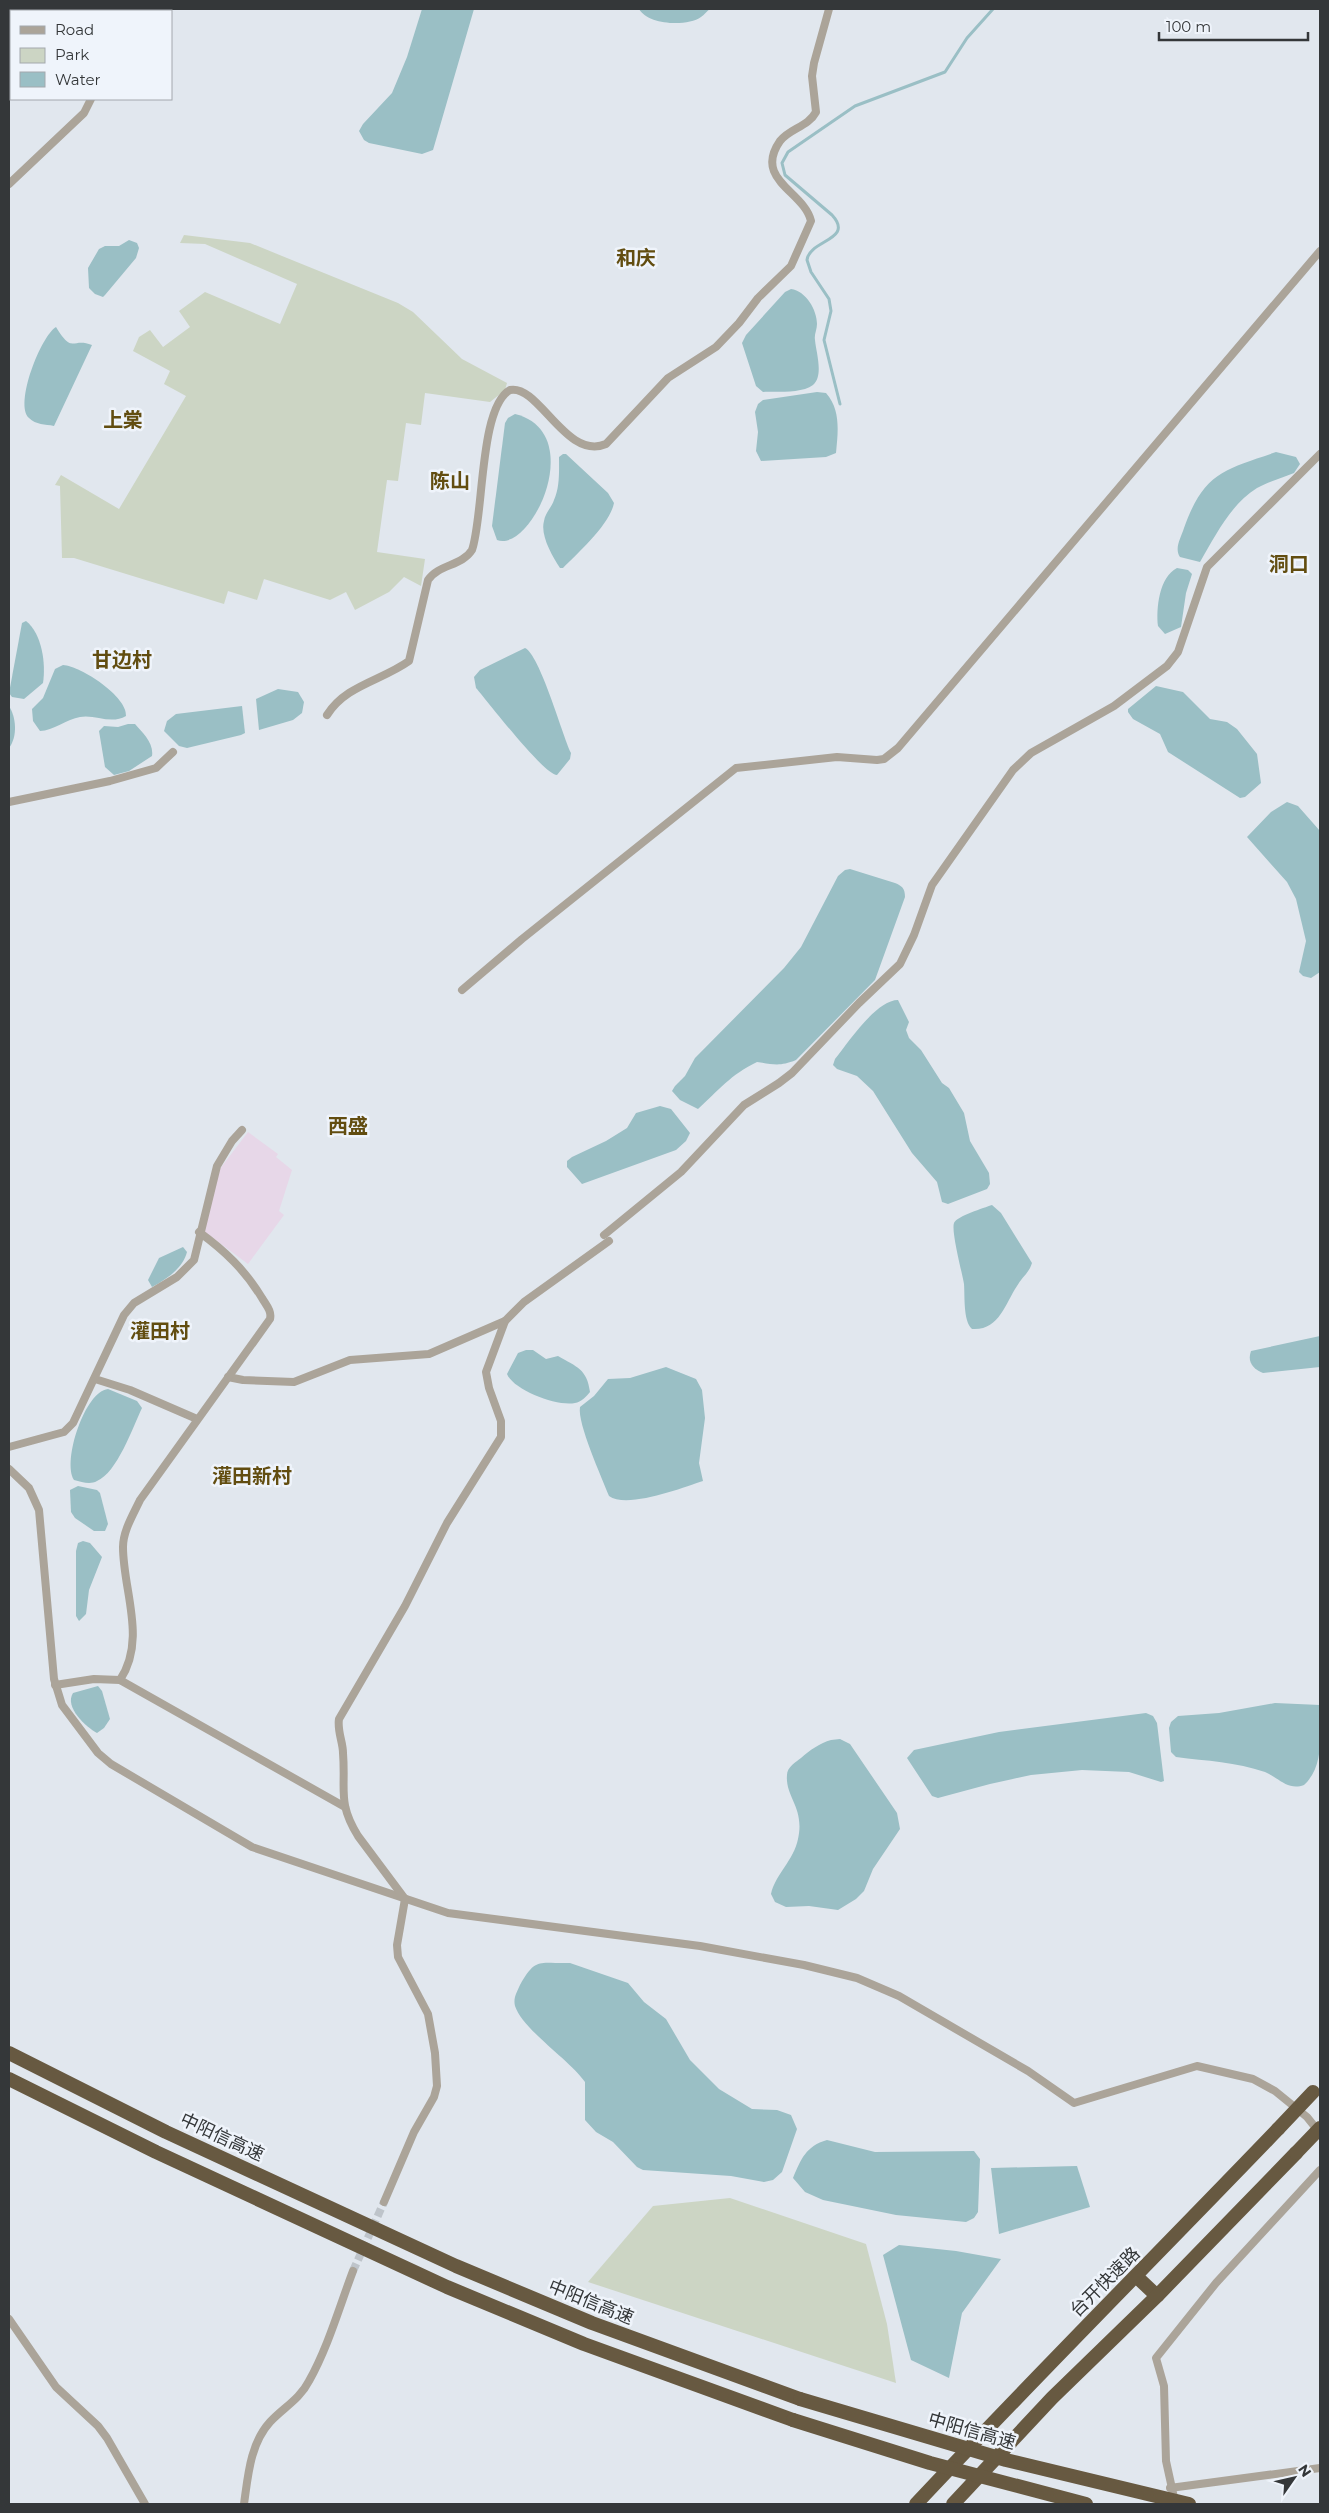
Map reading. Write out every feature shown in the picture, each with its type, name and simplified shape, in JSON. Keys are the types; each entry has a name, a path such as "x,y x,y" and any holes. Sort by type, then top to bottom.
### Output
{"highway":[{"name":"中阳信高速","path":"9,2053 174,2136 456,2266 609,2330 800,2398 1006,2460 1189,2504"},
{"path":"9,2079 156,2152 455,2290 601,2351 793,2420 930,2463 1086,2504"},
{"name":"台开快速路","path":"916,2504 993,2422 1136,2278 1317,2088"},
{"path":"953,2504 1052,2398 1156,2296 1320,2128"},
{"path":"1136,2278 1156,2296"},
{"path":"965,2504 973,2482"}],"street":[{"path":"326,715 334,703 344,695 399,668 409,661 414,647 428,580 436,570 463,559 472,550 491,418 500,398 510,390 522,391 565,432 582,444 598,447 606,444 647,398 668,378 722,341 758,298 791,266 811,221 804,206 780,183 774,173 773,160 780,141 809,122 816,112 812,76 829,9"},
{"path":"9,184 84,113 90,100"},
{"path":"462,990 522,939 736,768 837,757 877,760 884,759 900,746 1320,250"},
{"path":"228,1377 243,1380 294,1382 350,1360 429,1354 505,1321 524,1302 606,1238 681,1172 744,1105 779,1083 792,1072 900,964 914,935 932,885 1008,777 1031,753 1114,706 1168,666 1178,652 1208,567 1320,454"},
{"path":"9,802 110,781 156,768 173,752"},
{"path":"9,1447 64,1432 73,1423 124,1315 134,1303 177,1277 194,1260 199,1232 220,1158 242,1130"},
{"path":"120,1680 125,1672 133,1638 123,1547 126,1530 140,1500 271,1315 249,1277 225,1252 199,1232"},
{"path":"384,2202 414,2132 434,2097 436,2086 435,2053 428,2014 398,1958 397,1945 405,1899 358,1836 342,1798 344,1755 339,1731 339,1719 405,1606 447,1523 500,1437 501,1421 489,1388 486,1372 505,1321"},
{"path":"95,1379 130,1390 197,1419"},
{"path":"9,1469 28,1488 39,1510 55,1685 68,1715 90,1745 111,1764 252,1847 448,1913 700,1946 804,1965 857,1978 899,1996 1028,2071 1074,2103 1197,2066 1253,2079 1275,2091 1307,2117 1320,2133"},
{"path":"55,1685 94,1679 120,1680 345,1807"},
{"path":"1176,2504 1170,2488 1166,2461 1164,2386 1156,2358 1216,2282 1320,2170"},
{"path":"244,2504 249,2468 258,2440 269,2423 297,2399 309,2381 353,2271"},
{"path":"9,2319 56,2387 98,2426 107,2438 145,2504"},
{"path":"1170,2488 1320,2468"}],"shaded area":[{"path":"248,1132 278,1154 276,1157 292,1170 279,1211 284,1215 248,1264 202,1230 216,1174"}],"green space":[{"path":"184,235 250,243 398,303 413,312 462,359 507,383 505,390 490,402 425,393 421,425 406,423 398,481 387,480 377,552 425,559 421,586 404,577 389,592 355,610 346,592 330,600 264,579 257,600 228,591 224,604 74,558 62,558 60,486 55,485 61,475 119,509 186,396 164,384 170,371 133,351 139,337 150,330 163,347 190,327 179,311 205,292 280,324 297,284 205,244 180,243"},
{"path":"730,2198 866,2244 887,2324 896,2383 588,2282 653,2206"}],"water":[{"path":"422,9 474,9 433,150 422,154 369,143 364,140 359,131 363,124 392,93 407,57"},
{"path":"639,9 710,9 695,20 668,23 651,18"},
{"path":"129,240 137,243 139,248 136,258 103,297 95,294 89,288 88,268 99,249 105,246 119,246"},
{"path":"791,289 806,297 815,313 818,376 813,385 802,390 763,392 756,386 742,343 746,335 785,292"},
{"path":"56,327 66,341 70,343 92,345 54,426 38,423 29,418 25,410 25,399 27,385 37,356 43,343"},
{"path":"817,392 826,393 834,407 837,422 836,453 826,457 761,461 756,451 758,432 755,412 758,404 763,400"},
{"path":"515,414 537,425 548,443 551,465 546,489 537,511 525,528 511,539 497,540 492,526 505,423 508,418"},
{"path":"1276,452 1296,457 1300,464 1294,473 1257,488 1247,495 1224,521 1200,562 1180,557 1178,547 1184,528 1192,509 1208,484 1229,469"},
{"path":"566,454 608,493 614,503 607,520 600,529 563,568 560,568 548,545 543,527 546,515 556,495 559,479 559,457"},
{"path":"1177,568 1188,570 1192,574 1186,593 1181,627 1165,634 1158,626 1158,603 1166,578"},
{"path":"26,621 36,633 42,649 44,675 43,683 24,699 12,697 9,693 22,623"},
{"path":"525,648 531,654 544,679 571,753 570,759 557,775 550,772 540,763 476,688 474,677 480,670"},
{"path":"63,665 81,671 112,692 125,708 126,716 115,720 86,716 80,717 40,731 33,721 32,709 43,698 55,669"},
{"path":"1156,686 1183,692 1210,719 1227,722 1237,729 1257,754 1261,783 1245,797 1240,798 1168,752 1160,734 1133,719 1128,712 1128,709"},
{"path":"278,689 298,692 304,702 302,713 293,720 259,730 256,699"},
{"path":"9,706 13,716 15,732 9,748"},
{"path":"242,706 245,733 241,735 187,748 179,746 164,731 167,721 176,714"},
{"path":"135,724 150,743 152,756 129,771 114,775 105,767 99,731 104,726 118,727"},
{"path":"1287,802 1298,806 1320,831 1320,972 1311,978 1303,976 1299,972 1306,941 1296,899 1287,882 1247,837 1271,812"},
{"path":"850,869 895,883 904,889 905,897 875,980 796,1060 780,1064 757,1062 732,1078 698,1109 680,1100 672,1091 685,1076 695,1058 784,968 801,947 838,876 845,870"},
{"path":"898,1000 909,1022 906,1030 909,1038 921,1050 942,1083 949,1088 964,1113 970,1141 989,1173 990,1184 987,1189 948,1204 942,1202 937,1182 912,1153 873,1091 857,1076 837,1069 833,1065 835,1059 847,1043 872,1014 890,1002"},
{"path":"660,1106 671,1109 690,1133 686,1141 676,1150 582,1184 567,1167 567,1161 572,1157 606,1141 627,1128 636,1113"},
{"path":"992,1205 1001,1213 1032,1263 995,1321 989,1326 972,1329 967,1320 964,1284 953,1227 956,1220"},
{"path":"183,1247 187,1252 182,1263 169,1277 152,1287 148,1280 159,1258"},
{"path":"1320,1336 1320,1367 1263,1373 1250,1362 1251,1351"},
{"path":"533,1350 546,1359 558,1356 576,1366 584,1373 590,1392 579,1401 567,1404 537,1396 518,1386 507,1374 518,1353"},
{"path":"666,1367 696,1379 702,1390 705,1418 699,1463 703,1481 641,1499 617,1499 609,1496 582,1425 580,1407 594,1396 608,1379 630,1378"},
{"path":"108,1389 137,1401 142,1408 124,1449 111,1469 92,1483 74,1480 71,1471 71,1458 78,1428 91,1401 99,1393"},
{"path":"78,1486 97,1490 100,1493 108,1524 105,1531 94,1531 75,1518 71,1512 70,1490"},
{"path":"83,1541 90,1543 102,1557 89,1590 86,1614 79,1621 76,1616 76,1551 78,1543"},
{"path":"98,1686 102,1691 110,1719 104,1728 97,1733 78,1716 71,1704 71,1698 73,1693"},
{"path":"1275,1703 1320,1705 1320,1748 1318,1758 1311,1777 1304,1785 1288,1785 1265,1772 1221,1762 1176,1757 1171,1752 1169,1728 1171,1722 1178,1716 1219,1713"},
{"path":"1146,1713 1153,1716 1157,1723 1164,1781 1161,1782 1129,1772 1082,1770 1031,1775 938,1798 932,1796 907,1758 914,1750 999,1732"},
{"path":"840,1739 850,1744 897,1813 900,1829 873,1869 864,1891 856,1899 838,1910 809,1906 786,1907 775,1902 771,1894 776,1880 793,1854 798,1839 799,1819 787,1783 787,1772 792,1765 808,1752 831,1740"},
{"path":"545,1963 570,1963 628,1983 644,2002 666,2019 690,2060 719,2089 752,2109 777,2110 791,2115 797,2129 782,2172 773,2180 764,2182 731,2176 643,2170 637,2167 613,2142 596,2132 585,2120 585,2082 569,2064 527,2025 515,2006 516,1995 520,1985 530,1969"},
{"path":"827,2140 875,2152 974,2151 980,2159 978,2212 974,2218 966,2222 896,2215 823,2200 805,2192 793,2178 805,2154 814,2146"},
{"path":"1077,2166 1090,2207 999,2234 991,2168"},
{"path":"899,2245 956,2251 1001,2259 962,2313 949,2378 911,2360 883,2255"}],"waterway":[{"path":"840,404 824,340 831,311 829,299 811,272 807,260 815,248 835,235 838,230 838,223 832,215 785,175 782,163 788,152 855,106 945,72 967,38 993,9"}],"tunnel":[{"path":"353,2271 384,2202"}],"district":[{"name":"和庆","path":"636,258"},
{"name":"上棠","path":"123,420"},
{"name":"陈山","path":"450,481"},
{"name":"洞口","path":"1289,564"},
{"name":"甘边村","path":"122,660"},
{"name":"西盛","path":"348,1126"},
{"name":"灌田村","path":"160,1331"},
{"name":"灌田新村","path":"252,1476"}]}
